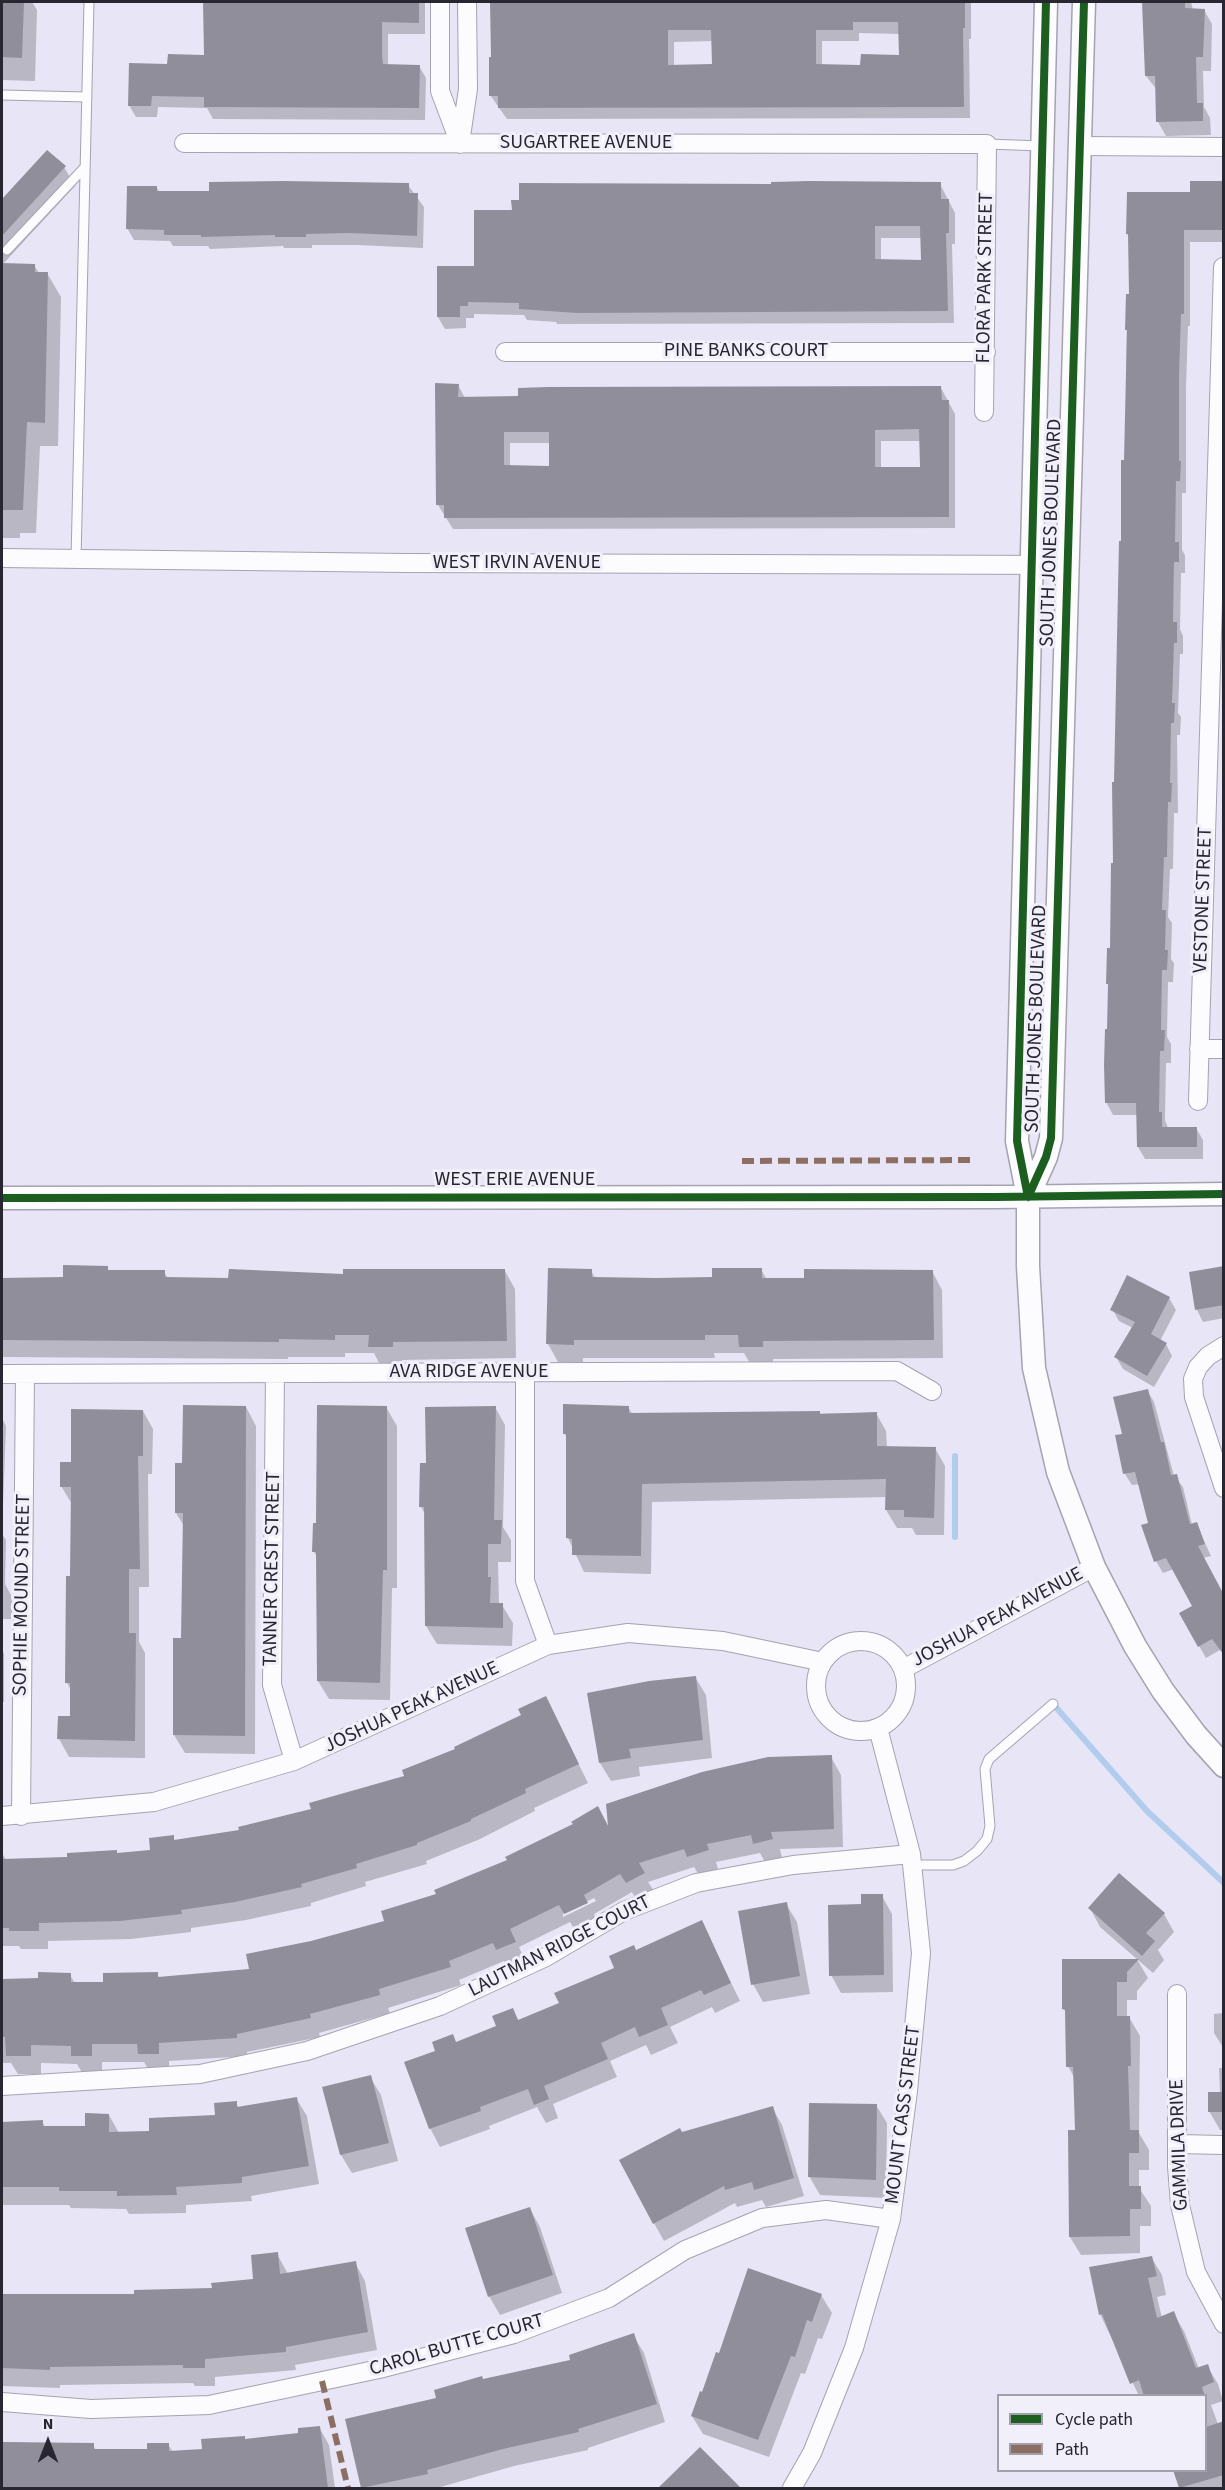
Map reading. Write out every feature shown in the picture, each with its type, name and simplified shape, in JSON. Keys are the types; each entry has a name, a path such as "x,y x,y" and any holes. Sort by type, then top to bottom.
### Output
{"street":[{"path":"440,2 440,91 460,144"},
{"path":"460,144 468,89 467,2"},
{"name":"SOUTH JONES BOULEVARD","path":"1028,1197 1017,1141 1046,2"},
{"name":"SOUTH JONES BOULEVARD","path":"1028,1197 1046,1157 1051,1138 1084,2"},
{"name":"SUGARTREE AVENUE","path":"184,143 987,144"},
{"name":"FLORA PARK STREET","path":"984,412 987,144"},
{"path":"1080,146 1224,147"},
{"name":"VESTONE STREET","path":"1198,1101 1199,1049 1215,829 1223,267"},
{"name":"PINE BANKS COURT","path":"506,352 986,352"},
{"name":"WEST IRVIN AVENUE","path":"2,558 417,563 1068,565"},
{"path":"1199,1049 1224,1049"},
{"name":"WEST ERIE AVENUE","path":"2,1198 1028,1197 1224,1194"},
{"path":"1028,1197 1028,1266 1034,1368 1058,1472 1094,1567 1135,1646 1163,1692 1196,1735 1224,1766"},
{"path":"1224,1346 1208,1356 1198,1367 1193,1379 1194,1397 1224,1488"},
{"name":"AVA RIDGE AVENUE","path":"2,1374 897,1371 932,1391"},
{"path":"525,1372 525,1581 548,1645"},
{"name":"TANNER CREST STREET","path":"275,1373 272,1685 294,1761"},
{"name":"SOPHIE MOUND STREET","path":"21,1816 25,1374"},
{"name":"JOSHUA PEAK AVENUE","path":"903,1669 1094,1567"},
{"name":"JOSHUA PEAK AVENUE","path":"2,1816 154,1802 294,1761 548,1645 628,1633 723,1641 823,1662"},
{"path":"865,1641 888,1650 903,1669 906,1693 903,1704 897,1715 878,1728 857,1731 837,1725 829,1718 818,1698 816,1686 823,1662 841,1646 865,1641"},
{"name":"MOUNT CASS STREET","path":"792,2488 812,2453 854,2348 891,2219 908,2091 921,1953 911,1860 878,1728"},
{"name":"LAUTMAN RIDGE COURT","path":"2,2086 200,2074 307,2051 440,2006 546,1957 624,1911 696,1883 793,1865 911,1860"},
{"name":"GAMMILA DRIVE","path":"1177,1994 1177,2144 1180,2205 1186,2238 1196,2272 1224,2324"},
{"path":"1177,2144 1224,2145"},
{"name":"CAROL BUTTE COURT","path":"2,2402 91,2409 209,2405 379,2369 514,2334 609,2298 685,2250 762,2218 826,2210 891,2219"}],"lane":[{"path":"76,559 89,2"},
{"path":"2,95 87,97"},
{"path":"987,144 1042,146"},
{"path":"7,250 85,167"},
{"path":"911,1860 953,1865 964,1861 977,1851 987,1839 990,1826 985,1769 989,1759 1053,1704"}],"building":[{"path":"2,2 24,2 22,58 2,57"},
{"path":"203,2 419,2 419,23 382,22 382,56 383,64 420,65 419,108 204,107 204,97 152,96 151,106 128,106 129,63 167,64 168,54 204,55"},
{"path":"490,2 965,2 964,107 498,108 498,96 489,96 489,57 491,57","holes":["853,22 898,22 899,55 861,54 860,65 816,64 816,30 853,30","668,30 711,30 712,64 668,65"]},
{"path":"1142,2 1185,2 1185,8 1205,9 1203,57 1196,57 1197,103 1203,103 1203,121 1156,122 1155,76 1145,76"},
{"path":"47,150 66,166 2,236 2,199"},
{"path":"1190,181 1224,181 1224,230 1184,230 1184,314 1181,314 1179,376 1179,461 1181,461 1180,481 1176,481 1175,542 1179,542 1179,562 1174,562 1173,622 1177,622 1177,643 1174,643 1172,703 1175,703 1174,723 1171,723 1171,802 1168,802 1167,857 1164,857 1162,910 1166,910 1165,950 1168,950 1167,970 1162,970 1161,1030 1165,1030 1164,1051 1160,1051 1159,1112 1162,1112 1162,1127 1197,1127 1197,1147 1137,1147 1136,1103 1105,1103 1104,1065 1105,1029 1107,1029 1107,948 1110,948 1111,863 1113,863 1112,782 1114,782 1119,541 1121,541 1121,460 1124,460 1126,294 1129,294 1128,234 1126,234 1127,192 1190,192"},
{"path":"209,182 409,183 409,193 418,193 417,236 350,233 306,234 306,237 275,237 275,235 201,237 201,235 164,235 164,230 126,229 127,186 157,186 157,191 209,191"},
{"path":"771,182 941,182 941,199 949,199 949,233 946,233 948,311 577,313 519,309 519,303 468,302 468,306 460,306 460,317 437,317 437,266 474,266 474,210 512,210 511,200 519,200 519,183 771,184","holes":["875,226 920,226 921,260 875,259"]},
{"path":"2,263 35,264 35,272 48,272 45,423 27,422 23,510 2,510"},
{"path":"435,383 459,384 458,397 518,396 518,388 548,387 941,386 942,400 949,400 949,517 444,518 444,505 436,505","holes":["919,429 920,467 875,467 875,430","504,432 549,432 549,466 504,465"]},
{"path":"63,1265 108,1266 108,1270 165,1270 165,1277 228,1278 229,1269 343,1274 343,1269 505,1269 507,1341 393,1342 393,1347 368,1347 369,1335 335,1335 335,1340 279,1339 279,1342 2,1340 2,1278 63,1277"},
{"path":"1224,1266 1224,1305 1195,1310 1189,1272"},
{"path":"548,1268 592,1269 592,1277 656,1278 712,1277 712,1268 762,1268 762,1278 804,1278 804,1269 933,1270 934,1340 763,1341 763,1347 739,1347 738,1335 705,1335 705,1340 574,1340 574,1345 546,1344"},
{"path":"1127,1275 1170,1297 1151,1334 1167,1343 1147,1376 1114,1357 1135,1322 1110,1310"},
{"path":"1148,1389 1171,1475 1177,1474 1190,1524 1197,1522 1205,1544 1198,1546 1224,1595 1224,1655 1212,1639 1198,1647 1179,1613 1192,1606 1166,1558 1154,1562 1141,1525 1148,1523 1135,1472 1123,1474 1115,1435 1122,1434 1113,1397"},
{"path":"563,1404 629,1406 629,1413 877,1412 877,1446 936,1447 934,1518 904,1517 904,1510 885,1510 886,1479 642,1484 641,1556 572,1555 572,1539 566,1538 566,1434 563,1434"},
{"path":"183,1405 246,1406 245,1736 173,1735 173,1638 181,1638 183,1513 175,1513 175,1463 182,1463"},
{"path":"317,1405 387,1406 387,1570 383,1570 380,1683 317,1681 316,1552 312,1552 313,1523 316,1523"},
{"path":"496,1406 494,1520 502,1520 501,1544 488,1544 488,1577 491,1577 490,1603 503,1603 503,1628 425,1626 424,1507 419,1507 420,1463 426,1463 425,1407"},
{"path":"71,1409 143,1410 143,1456 138,1456 140,1569 129,1569 129,1633 136,1633 135,1741 57,1739 58,1716 70,1716 70,1683 65,1683 66,1576 70,1576 71,1487 60,1487 60,1462 71,1462"},
{"path":"696,1676 703,1740 629,1749 631,1758 599,1763 587,1693 649,1681"},
{"path":"546,1696 579,1764 525,1789 526,1793 471,1821 417,1843 417,1845 356,1864 357,1868 301,1884 302,1887 235,1902 181,1910 182,1914 120,1921 39,1923 39,1931 9,1931 9,1928 2,1928 2,1859 67,1857 67,1853 117,1850 117,1853 150,1850 149,1838 174,1835 174,1840 239,1830 238,1827 311,1809 309,1803 404,1776 402,1770 455,1749 454,1747 521,1715 518,1709"},
{"path":"832,1755 834,1829 771,1832 773,1839 753,1844 751,1835 707,1844 709,1850 687,1857 684,1849 639,1863 645,1873 626,1883 620,1874 584,1895 588,1903 564,1914 559,1905 510,1929 516,1942 496,1950 493,1943 449,1961 451,1967 379,1989 380,1995 310,2014 311,2018 237,2034 237,2038 159,2043 159,2054 138,2054 137,2044 92,2044 92,2056 71,2056 71,2046 31,2045 31,2056 6,2056 5,2037 2,2037 2,1979 38,1978 38,1972 71,1973 71,1982 103,1982 103,1973 158,1972 158,1977 249,1969 246,1954 311,1941 384,1921 381,1911 436,1894 434,1890 507,1860 505,1857 573,1824 571,1822 598,1806 608,1826 606,1804 702,1772 768,1757"},
{"path":"1119,1873 1165,1913 1146,1933 1155,1941 1142,1956 1088,1908"},
{"path":"861,1894 883,1894 884,1975 829,1976 828,1905 861,1904"},
{"path":"787,1902 800,1976 751,1985 738,1911"},
{"path":"702,1920 731,1983 704,1995 701,1990 661,2008 668,2025 639,2037 635,2027 601,2043 608,2059 544,2086 549,2099 534,2105 528,2089 480,2107 481,2111 429,2129 404,2062 435,2051 432,2042 453,2034 456,2042 496,2026 492,2016 513,2008 518,2020 559,2003 554,1993 614,1968 609,1956 634,1945 636,1950"},
{"path":"1062,1959 1139,1959 1127,1972 1127,1982 1117,1982 1117,2016 1130,2016 1131,2066 1128,2066 1130,2130 1139,2130 1139,2153 1129,2153 1129,2186 1141,2186 1141,2209 1130,2209 1130,2236 1069,2237 1068,2130 1075,2130 1073,2067 1066,2067 1065,2010 1062,2009"},
{"path":"371,2075 389,2143 340,2155 322,2087"},
{"path":"1208,2092 1224,2092 1224,2112 1208,2112"},
{"path":"297,2097 309,2166 242,2177 242,2183 176,2187 177,2195 117,2196 117,2191 59,2191 59,2187 2,2187 2,2122 43,2120 43,2126 85,2126 85,2113 109,2114 109,2132 149,2131 149,2118 215,2115 214,2103 237,2101 237,2107"},
{"path":"809,2103 877,2104 876,2180 808,2177"},
{"path":"773,2106 794,2178 754,2190 752,2182 725,2190 724,2186 653,2224 619,2160 680,2128 682,2132"},
{"path":"530,2207 553,2275 488,2297 465,2228"},
{"path":"278,2252 280,2274 356,2261 368,2332 286,2347 286,2352 205,2359 205,2368 183,2368 183,2365 50,2367 50,2370 2,2368 2,2294 134,2294 134,2290 212,2288 211,2283 253,2279 251,2255"},
{"path":"1152,2256 1157,2276 1148,2278 1157,2318 1174,2311 1196,2368 1208,2364 1214,2382 1202,2387 1204,2394 1143,2394 1139,2380 1130,2384 1102,2314 1099,2315 1089,2267"},
{"path":"748,2268 822,2294 812,2322 807,2320 795,2357 791,2356 758,2440 691,2416 716,2352 719,2353"},
{"path":"634,2333 657,2404 578,2429 579,2432 503,2449 427,2470 428,2474 361,2488 345,2419 436,2398 434,2390 482,2376 483,2379 570,2360 569,2355"},
{"path":"1224,2421 1224,2475 1179,2488 1174,2472 1207,2472 1207,2427"},
{"path":"320,2426 328,2488 2,2488 2,2442 94,2443 94,2449 147,2449 147,2443 169,2443 169,2451 202,2449 201,2439 245,2436 245,2439 298,2433 298,2428"},
{"path":"700,2447 741,2488 658,2488"}],"waterway":[{"path":"955,1456 955,1537"},
{"path":"1053,1704 1147,1811 1224,1883"}],"marked path":[{"path":"742,1161 972,1160"},
{"path":"322,2381 348,2488"}],"cycle path":[{"path":"1028,1197 1017,1141 1046,2"},
{"path":"1028,1197 1046,1157 1051,1138 1084,2"},
{"path":"2,1198 996,1197 1224,1194"}]}
